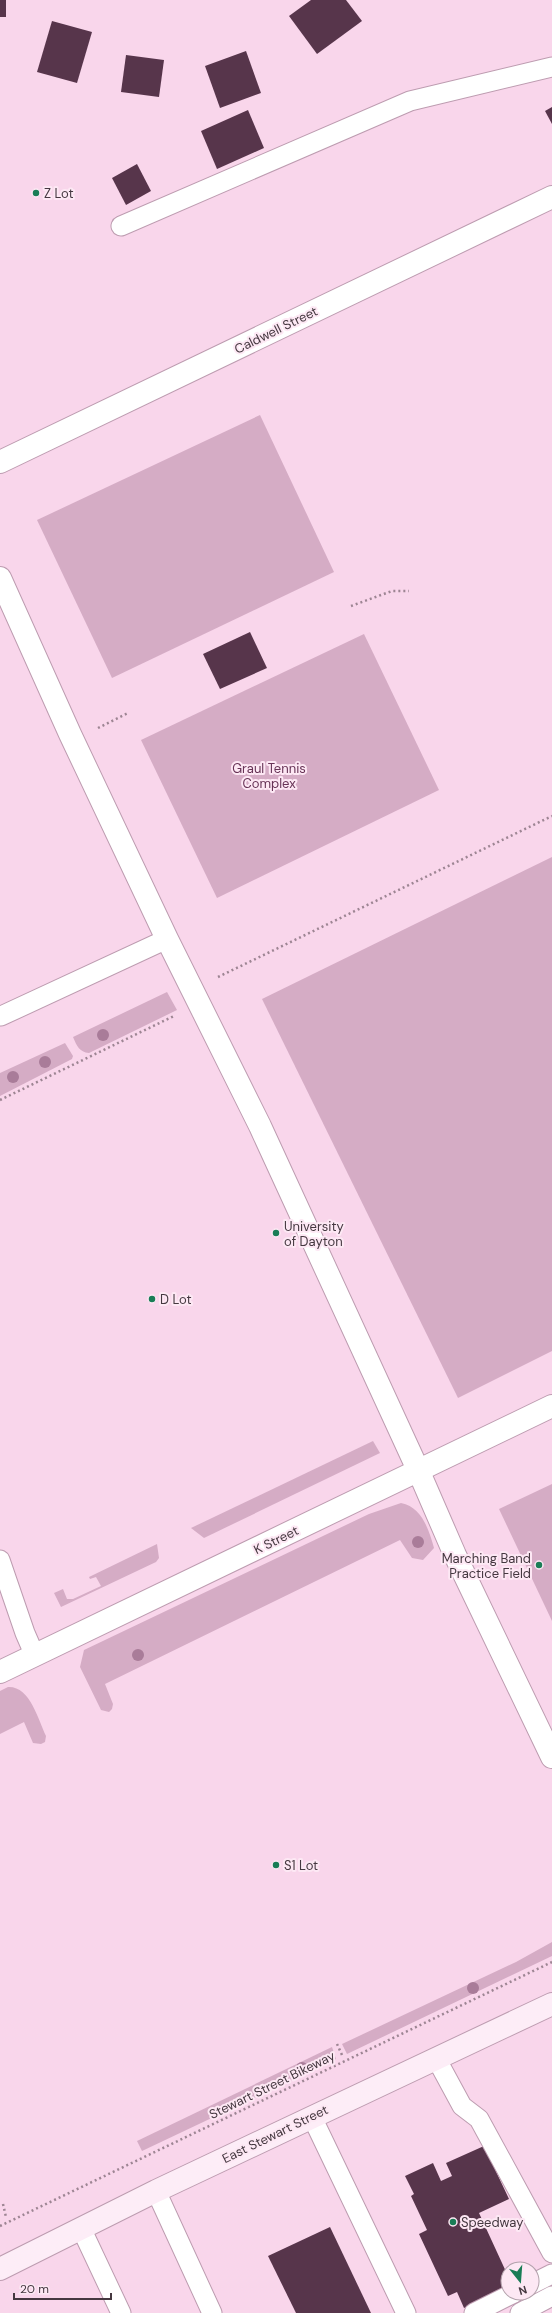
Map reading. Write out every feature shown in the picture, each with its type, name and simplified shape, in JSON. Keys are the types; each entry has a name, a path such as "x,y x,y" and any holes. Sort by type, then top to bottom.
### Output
{"main road":[{"name":"East Stewart Street","path":"0,2269 156,2191 312,2116 552,2004"}],"street":[{"name":"Caldwell Street","path":"0,462 552,197"},
{"path":"0,578 73,741 167,939 262,1130 419,1472 455,1555 552,1757"},
{"name":"K Street","path":"0,1672 419,1472 552,1406"}],"lane":[{"path":"121,226 410,101 552,67"},
{"path":"1,1016 167,939"},
{"path":"0,1560 25,1634 36,1656"},
{"path":"436,2058 462,2106 479,2119 552,2253"},
{"path":"312,2116 406,2313"},
{"path":"156,2191 212,2313"},
{"path":"81,2228 121,2313"},
{"path":"540,2280 552,2274"},
{"path":"520,2313 552,2296"},
{"path":"474,2313 500,2300"}],"path":[{"path":"351,606 392,591 409,592"},
{"path":"73,741 128,713"},
{"path":"218,977 552,816"},
{"path":"0,1100 177,1015"},
{"name":"Stewart Street Bikeway","path":"0,2226 552,1962"},
{"path":"337,2044 342,2056"},
{"path":"2,2204 6,2217"}],"green space":[{"path":"260,415 334,572 112,678 37,520"},
{"name":"Graul Tennis Complex","path":"364,634 439,790 217,898 141,740"},
{"path":"552,857 552,1351 458,1398 262,999"},
{"path":"167,992 177,1010 89,1053 81,1050 77,1046 73,1037"},
{"path":"65,1043 73,1056 72,1059 0,1096 0,1073"},
{"path":"373,1441 380,1453 204,1538 191,1528"},
{"name":"Marching Band Practice Field","path":"552,1484 552,1621 499,1509"},
{"path":"401,1503 408,1505 419,1514 424,1520 430,1534 434,1548 423,1560 412,1558 400,1540 105,1684 113,1704 112,1709 109,1712 101,1710 80,1667 84,1650 369,1514"},
{"path":"157,1544 159,1558 156,1562 61,1607 54,1593 63,1589 67,1599 73,1599 101,1586 96,1577 90,1579 89,1577"},
{"path":"8,1687 16,1688 28,1698 46,1736 45,1742 41,1744 33,1743 24,1722 0,1734 0,1691"},
{"path":"552,1942 552,1956 347,2054 342,2044 516,1962"},
{"path":"332,2047 336,2059 142,2151 137,2141"}],"building":[{"path":"0,0 6,0 6,17 0,17"},
{"path":"311,0 346,0 362,21 317,54 289,16"},
{"path":"52,21 92,32 77,83 37,72"},
{"path":"246,51 261,93 220,108 205,66"},
{"path":"126,55 164,60 159,97 121,92"},
{"path":"552,107 552,124 545,111"},
{"path":"248,110 264,148 217,169 201,131"},
{"path":"137,164 151,191 126,205 112,178"},
{"path":"250,632 267,668 220,689 203,654"},
{"name":"Speedway","path":"484,2146 509,2199 479,2213 501,2261 500,2292 464,2308 457,2292 448,2296 419,2234 427,2230 411,2196 414,2194 405,2176 433,2163 441,2181 452,2176 446,2163"},
{"path":"330,2227 371,2313 296,2313 268,2256"}],"place":[{"name":"Z Lot","path":"36,193"},
{"name":"University of Dayton","path":"276,1233"},
{"name":"D Lot","path":"152,1299"},
{"name":"Marching Band Practice Field","path":"539,1565"},
{"name":"S1 Lot","path":"276,1865"},
{"name":"Speedway","path":"453,2222"}]}
